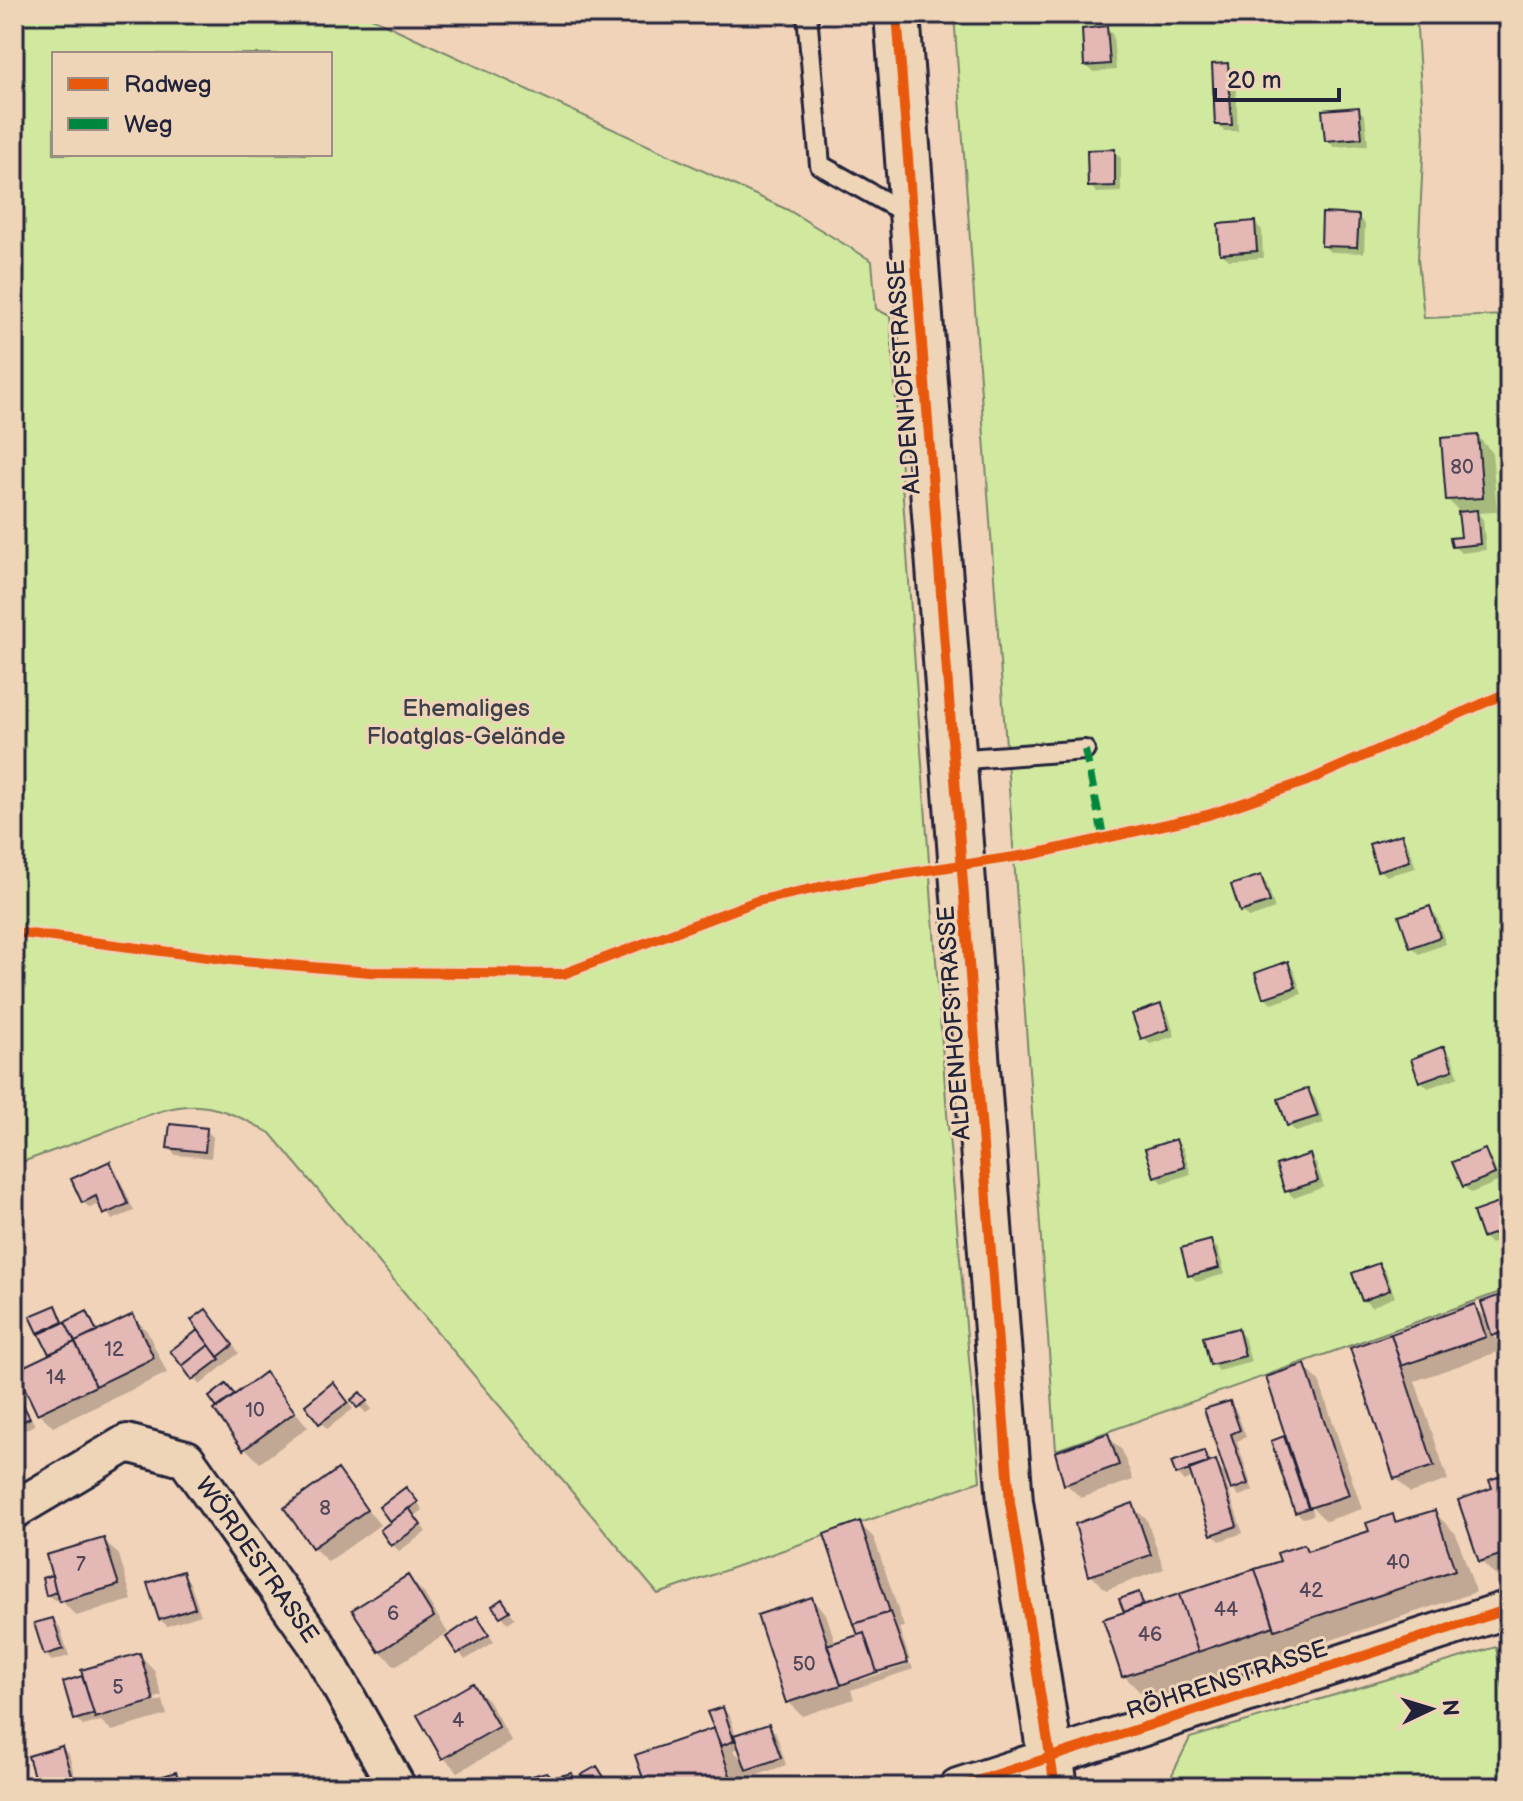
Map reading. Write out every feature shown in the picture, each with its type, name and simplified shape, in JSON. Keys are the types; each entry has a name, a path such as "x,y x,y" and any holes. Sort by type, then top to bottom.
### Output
{"street":[{"name":"ALDENHOFSTRASSE","path":"897,14 1010,1502 1053,1773"},
{"name":"WÖRDESTRASSE","path":"14,1510 127,1443 186,1459 316,1643 397,1787"},
{"name":"RÖHRENSTRASSE","path":"958,1787 1053,1773 1509,1609"}],"lane":[{"path":"807,14 820,165 912,217"},
{"path":"954,760 1085,750"}],"green space":[{"name":"Ehemaliges Floatglas-Gelände","path":"14,14 363,14 788,210 872,261 876,309 890,316 947,1114 980,1481 658,1594 270,1133 223,1111 204,1106 186,1106 149,1115 14,1165"},
{"path":"954,14 1416,14 1424,136 1418,259 1424,318 1509,315 1509,1289 1056,1450"},
{"path":"1496,1647 1509,1722 1509,1787 1166,1787 1190,1738"}],"building":[{"path":"1206,14 1235,14 1235,18 1207,19"},
{"path":"1107,26 1110,64 1084,66 1082,29"},
{"path":"1228,63 1232,125 1215,125 1212,64"},
{"path":"1359,107 1362,138 1325,141 1322,110"},
{"path":"1115,149 1115,186 1088,187 1087,150"},
{"path":"1322,213 1359,215 1357,247 1321,246"},
{"path":"1255,221 1257,251 1220,254 1218,224"},
{"path":"1478,435 1483,498 1446,500 1441,438"},
{"path":"1477,510 1480,544 1452,547 1450,538 1461,537 1458,512"},
{"path":"1402,834 1410,861 1377,871 1369,844"},
{"path":"1261,875 1270,902 1240,912 1231,885"},
{"path":"1430,906 1440,937 1410,948 1399,916"},
{"path":"1288,961 1296,987 1263,998 1255,973"},
{"path":"1161,1004 1169,1029 1141,1039 1132,1014"},
{"path":"1444,1046 1453,1070 1419,1082 1411,1059"},
{"path":"1308,1088 1318,1116 1287,1126 1278,1099"},
{"path":"170,1124 207,1128 205,1152 167,1148"},
{"path":"1176,1139 1185,1167 1154,1177 1145,1149"},
{"path":"1485,1149 1495,1174 1463,1187 1452,1162"},
{"path":"1310,1154 1318,1181 1285,1192 1276,1165"},
{"path":"110,1161 128,1204 103,1215 96,1196 82,1203 71,1179"},
{"path":"1504,1201 1509,1228 1482,1238 1473,1212"},
{"path":"1211,1240 1219,1268 1188,1276 1181,1248"},
{"path":"1379,1263 1390,1290 1362,1301 1352,1273"},
{"path":"1509,1292 1509,1330 1492,1336 1481,1302"},
{"path":"1475,1304 1486,1337 1401,1366 1391,1334"},
{"path":"56,1305 63,1322 38,1333 30,1316"},
{"path":"206,1309 233,1345 218,1357 191,1320"},
{"path":"87,1311 97,1332 75,1342 65,1322"},
{"path":"133,1314 154,1358 96,1386 75,1342"},
{"path":"65,1322 75,1342 49,1354 39,1334"},
{"path":"1238,1328 1245,1356 1210,1365 1203,1337"},
{"path":"198,1330 209,1345 182,1366 170,1351"},
{"path":"1391,1334 1434,1466 1394,1479 1350,1348"},
{"path":"75,1342 96,1386 37,1414 16,1370"},
{"path":"209,1345 220,1359 192,1380 182,1366"},
{"path":"1305,1364 1349,1495 1309,1508 1266,1377"},
{"path":"265,1372 295,1412 243,1450 214,1410"},
{"path":"333,1382 348,1402 319,1424 305,1405"},
{"path":"226,1384 235,1395 217,1408 209,1397"},
{"path":"14,1387 30,1418 14,1426"},
{"path":"360,1392 367,1401 357,1408 351,1400"},
{"path":"1230,1401 1240,1430 1231,1434 1248,1484 1231,1490 1204,1409"},
{"path":"1108,1433 1119,1465 1064,1485 1055,1452"},
{"path":"1284,1436 1308,1508 1295,1513 1271,1441"},
{"path":"1204,1451 1208,1463 1176,1475 1171,1462"},
{"path":"1216,1460 1237,1526 1211,1535 1189,1469"},
{"path":"338,1469 367,1510 312,1548 284,1508"},
{"path":"1509,1473 1509,1552 1479,1562 1458,1500 1492,1488 1489,1480"},
{"path":"406,1487 418,1502 390,1522 379,1507"},
{"path":"1133,1503 1151,1555 1089,1576 1075,1524"},
{"path":"409,1508 421,1525 391,1546 380,1530"},
{"path":"1435,1510 1455,1570 1275,1630 1255,1569 1280,1561 1277,1553 1304,1544 1307,1551 1369,1531 1366,1523 1393,1514 1395,1522"},
{"path":"860,1521 890,1612 854,1624 824,1534"},
{"path":"104,1538 119,1585 59,1602 46,1555"},
{"path":"1255,1569 1274,1626 1198,1652 1179,1594"},
{"path":"183,1571 195,1608 159,1620 147,1583"},
{"path":"52,1575 56,1592 46,1596 42,1578"},
{"path":"408,1575 434,1617 379,1652 352,1610"},
{"path":"1139,1592 1143,1605 1124,1612 1119,1599"},
{"path":"1179,1594 1198,1652 1122,1677 1103,1619"},
{"path":"812,1597 841,1685 786,1703 757,1615"},
{"path":"502,1599 510,1611 500,1617 492,1606"},
{"path":"890,1612 908,1663 877,1672 864,1633 858,1635 854,1624"},
{"path":"477,1616 489,1635 457,1654 446,1637"},
{"path":"53,1618 63,1649 44,1655 34,1623"},
{"path":"864,1633 877,1672 841,1685 827,1645"},
{"path":"140,1653 154,1701 95,1718 81,1670"},
{"path":"82,1676 94,1714 74,1720 63,1682"},
{"path":"473,1683 499,1727 442,1759 417,1715"},
{"path":"723,1707 734,1741 721,1746 707,1712"},
{"path":"769,1724 781,1758 746,1770 734,1735"},
{"path":"714,1728 732,1781 713,1787 646,1787 635,1755"},
{"path":"62,1746 72,1778 37,1787 28,1756"},
{"path":"597,1766 607,1782 589,1787 581,1775"},
{"path":"176,1772 181,1787 128,1787"},
{"path":"546,1772 552,1778 572,1773 575,1787 531,1787 528,1777"},
{"path":"528,1777 531,1787 508,1787 511,1781"}],"marked path":[{"path":"1085,750 1104,840"}],"cycle path":[{"path":"897,14 1010,1502 1055,1787"},
{"path":"14,932 231,960 370,972 563,974 757,901 830,885 1034,854 1208,815 1307,781 1509,692"},
{"path":"958,1787 1509,1609"}]}
